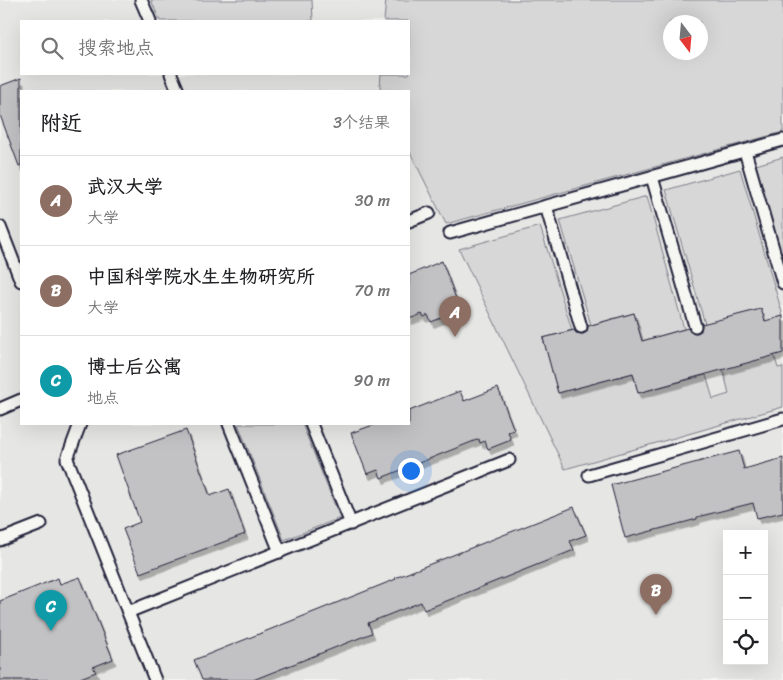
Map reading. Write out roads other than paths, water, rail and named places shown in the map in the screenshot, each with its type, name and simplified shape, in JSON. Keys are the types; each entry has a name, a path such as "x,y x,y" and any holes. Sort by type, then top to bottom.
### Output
{"lane":[{"path":"141,0 150,20"},
{"path":"171,75 178,90"},
{"path":"450,233 783,140"},
{"path":"745,151 783,284"},
{"path":"652,177 695,326"},
{"path":"546,206 581,328"},
{"path":"410,221 429,213"},
{"path":"0,227 16,253 20,276"},
{"path":"0,409 20,400"},
{"path":"588,475 783,419"},
{"path":"81,425 67,459 155,680"},
{"path":"229,425 280,552"},
{"path":"310,425 351,524"},
{"path":"128,612 509,460"},
{"path":"0,540 41,524"}],"place":[{"name":"武汉大学","path":"455,337"},
{"name":"中国科学院水生生物研究所","path":"656,615"},
{"name":"博士后公寓","path":"51,631"}]}
